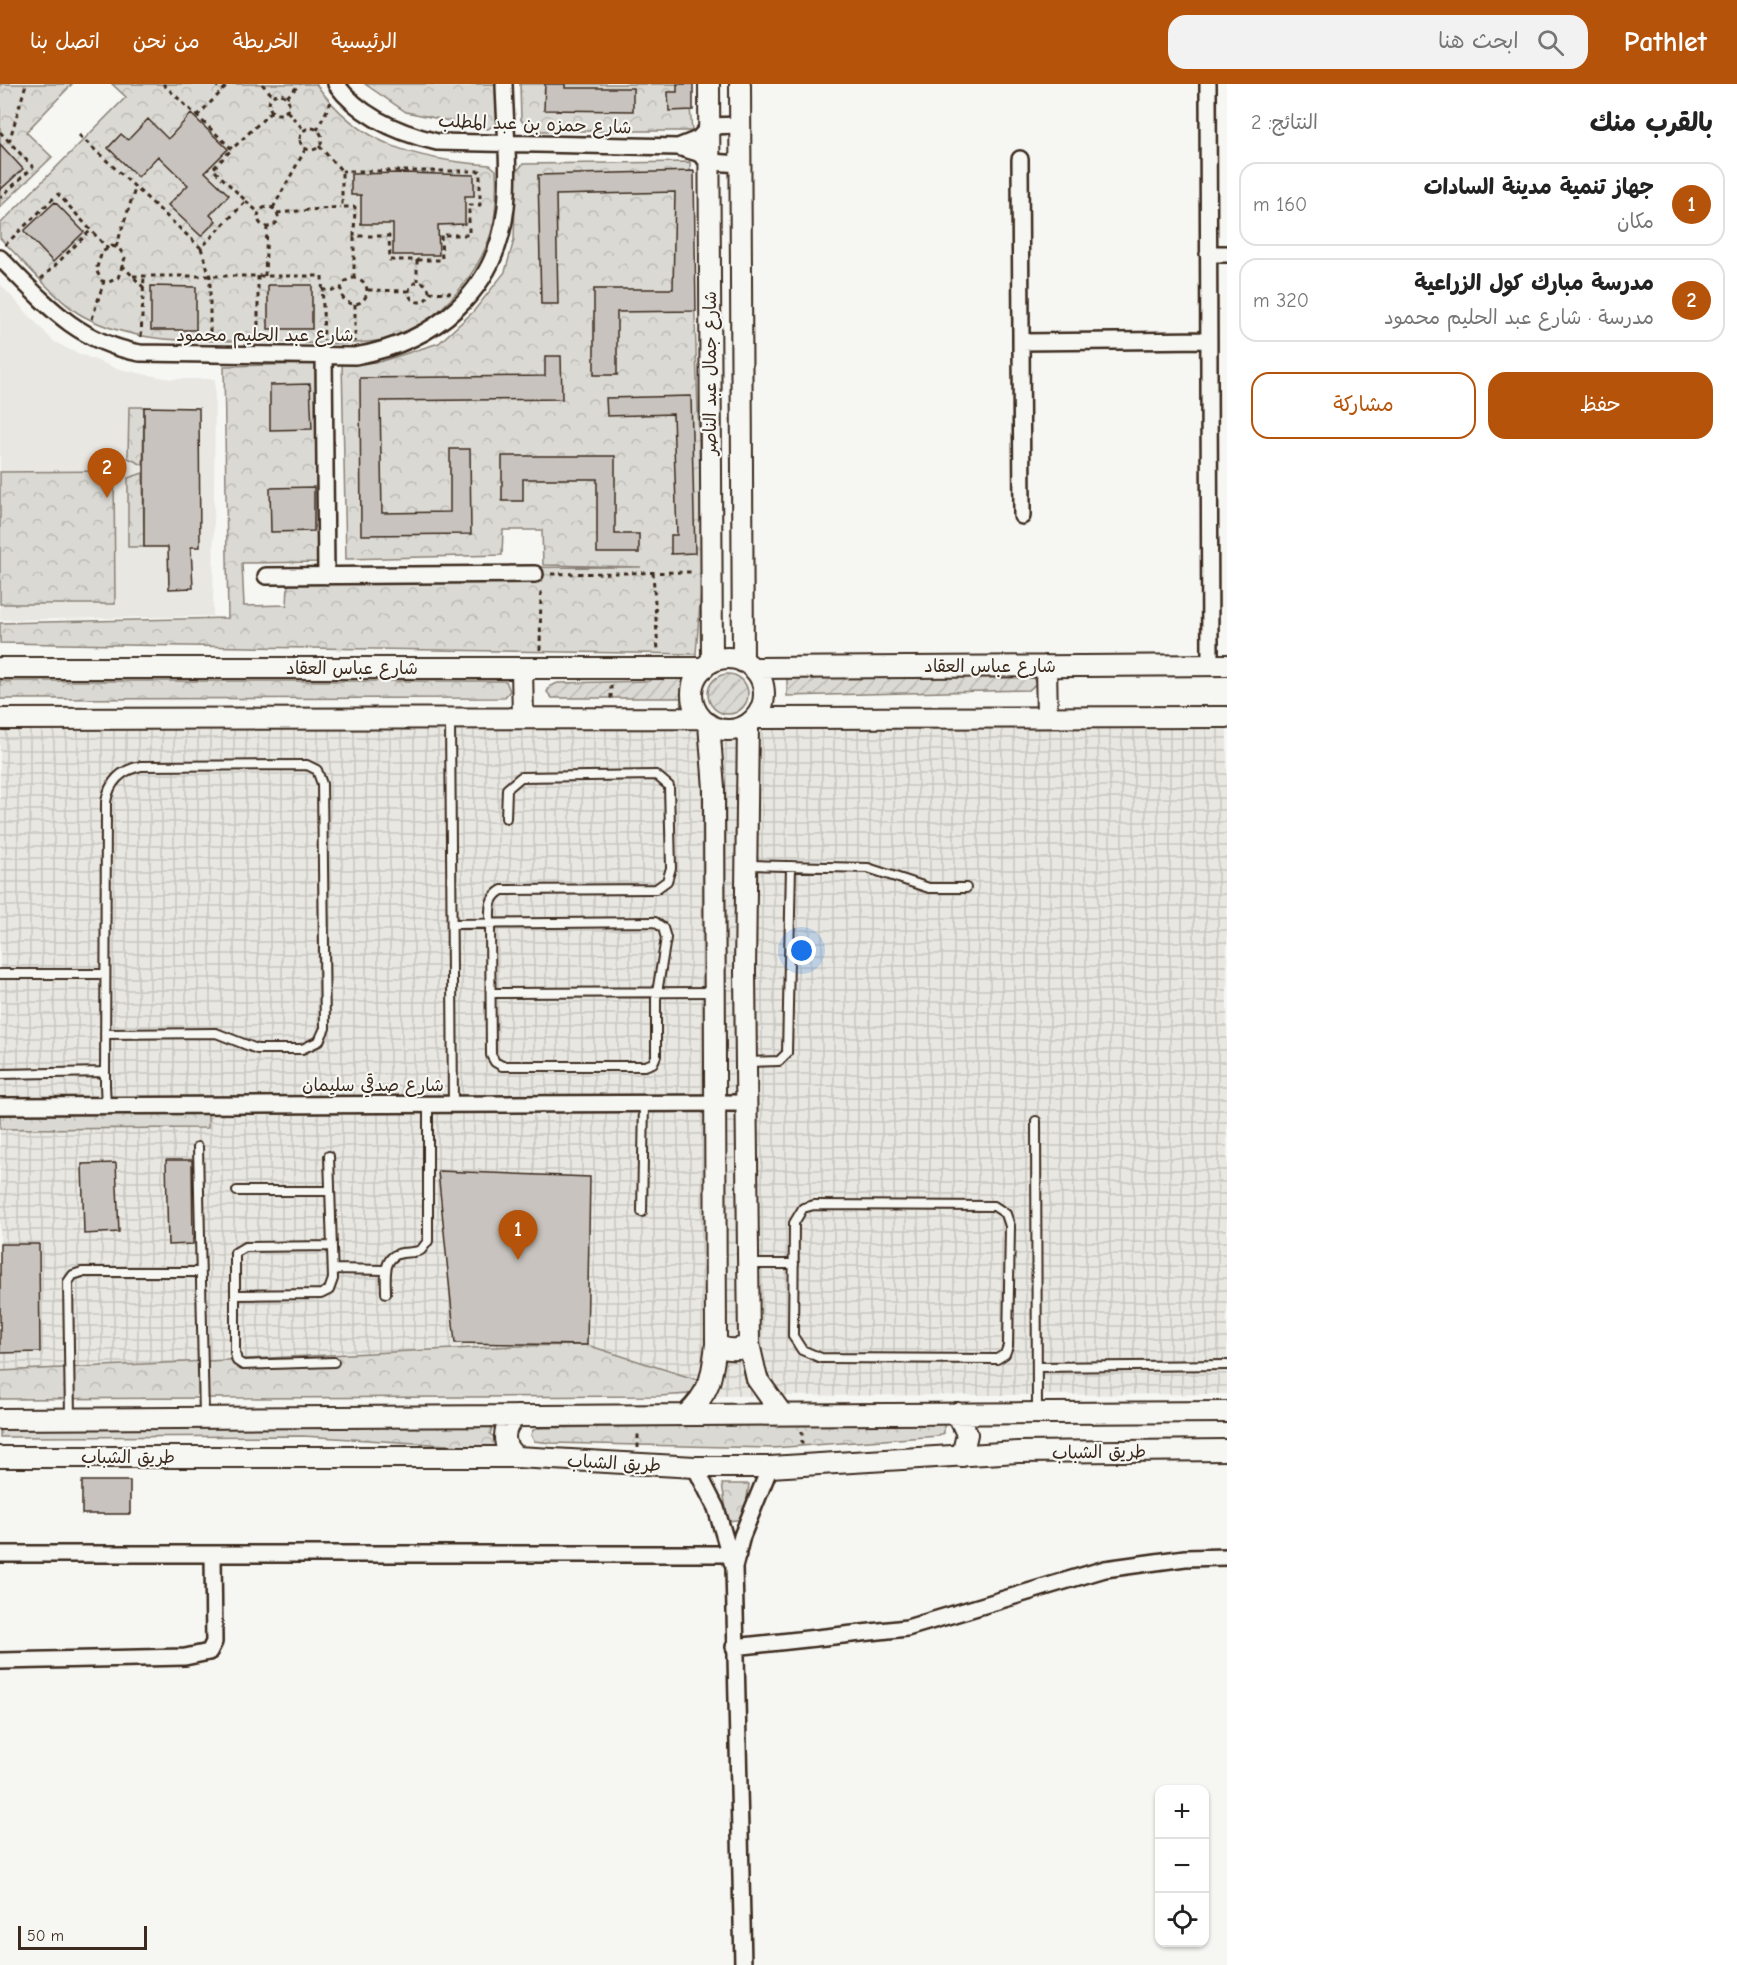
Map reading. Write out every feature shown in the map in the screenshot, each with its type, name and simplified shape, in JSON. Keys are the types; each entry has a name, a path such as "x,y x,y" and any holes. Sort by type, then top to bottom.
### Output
{"main road":[{"name":"شارع جمال عبد الناصر","path":"708,665 711,572 709,84"},
{"name":"شارع جمال عبد الناصر","path":"740,84 748,665"},
{"path":"686,1415 698,1403 712,1381 716,1344 714,788 705,721 692,698 693,687 708,665 727,658 748,665 761,679 764,692 762,706 752,721 746,865 747,1264 750,1344 757,1379 792,1414"},
{"name":"شارع عباس العقاد","path":"0,668 659,668 708,665"},
{"name":"شارع عباس العقاد","path":"748,665 1219,665"},
{"path":"1046,666 1047,717"},
{"path":"523,718 531,668"},
{"path":"0,719 611,718 705,721 721,729 735,729 752,721 1227,717"},
{"path":"714,971 745,972"},
{"path":"716,1344 730,1349 742,1348 750,1344"},
{"path":"0,1419 1227,1412"},
{"path":"957,1413 967,1434 962,1456"},
{"path":"516,1416 507,1425 504,1438 508,1449 517,1458"},
{"name":"طريق الشباب","path":"0,1457 517,1458 638,1465 770,1467 1018,1452 1227,1450"}],"street":[{"name":"شارع عبد الحليم محمود","path":"0,258 62,319 86,336 122,350 140,353 210,355 355,356 386,350 418,337 447,318 471,293 488,267 499,238 506,208 504,84"},
{"path":"1208,84 1209,340 1219,665"},
{"name":"شارع حمزه بن عبد المطلب","path":"337,86 359,107 383,123 409,135 436,142 678,147 698,153 710,162 741,164"},
{"path":"710,126 740,125"},
{"name":"شارع حمزه بن عبد المطلب","path":"678,147 698,139 710,126"},
{"path":"1020,159 1022,516"},
{"path":"1209,254 1227,254"},
{"path":"1021,342 1209,340"},
{"path":"324,355 326,576"},
{"path":"266,576 538,574"},
{"name":"شارع صدقي سليمان","path":"0,1106 746,1103"},
{"path":"695,1467 716,1508 733,1558 743,1965"},
{"path":"733,1558 770,1467"},
{"path":"0,1554 733,1558"},
{"path":"0,1661 185,1657 209,1652 214,1642 213,1556"},
{"path":"734,1647 907,1628 1105,1569 1185,1558 1227,1557"}],"lane":[{"path":"450,718 453,1104"},
{"path":"105,1034 216,1034 257,1049 309,1048 319,1041 325,1028 322,784 317,770 307,765 141,766 120,775 110,787 106,802 105,974 105,1034 105,1072 106,1106"},
{"path":"452,924 490,923 655,922 663,928 666,938 657,992 656,1056 653,1063 645,1066 498,1065 491,1055 490,923 492,898 502,890 656,890 667,881 672,868 671,792 664,780 656,775 521,777 507,789 506,818"},
{"path":"746,865 868,868 929,888 966,888"},
{"path":"746,1062 779,1061 788,1053 791,866"},
{"path":"0,974 105,974"},
{"path":"491,993 714,992"},
{"path":"0,1074 105,1072"},
{"path":"642,1212 644,1103"},
{"path":"386,1293 386,1270 394,1256 417,1252 428,1241 428,1104"},
{"path":"1036,1121 1037,1413"},
{"path":"198,1147 204,1417"},
{"path":"235,1295 321,1294 329,1290 333,1269 329,1156"},
{"path":"237,1191 330,1191"},
{"path":"808,1206 998,1207 1006,1214 1010,1226 1008,1350 998,1359 814,1357 802,1350 793,1336 794,1264 794,1223 798,1212 808,1206"},
{"path":"332,1246 241,1247 235,1253 235,1353 240,1363 334,1362"},
{"path":"747,1264 794,1264"},
{"path":"333,1269 386,1270"},
{"path":"70,1418 70,1278 82,1272 200,1272"},
{"path":"1037,1367 1227,1365"}],"path":[{"path":"9,142 26,84"},
{"path":"163,84 232,149"},
{"path":"215,84 222,91"},
{"path":"197,116 229,84"},
{"path":"262,84 273,96"},
{"path":"287,97 300,84"},
{"path":"317,130 337,86"},
{"path":"281,94 287,97 290,103 287,111 280,114 272,111 269,104 273,96 281,94"},
{"path":"267,227 259,222 259,213 213,169 272,111"},
{"path":"287,111 304,130"},
{"path":"310,128 317,130 321,135 319,146 313,149 306,148 300,140 304,130 310,128"},
{"path":"0,132 33,167 0,198"},
{"path":"79,135 201,248 210,276 210,355"},
{"path":"319,146 342,171 342,207"},
{"path":"273,208 306,148"},
{"path":"342,171 480,171 480,205 469,205 469,235 441,235 442,260 390,260 389,236 354,236"},
{"path":"116,247 135,188"},
{"path":"0,251 58,194 108,249"},
{"path":"201,248 246,201"},
{"path":"259,213 267,207 273,208 277,213 276,223 267,227"},
{"path":"277,213 355,207 354,278"},
{"path":"265,276 267,227"},
{"path":"31,289 91,230"},
{"path":"116,247 125,258 118,278 109,282 104,281 96,270 102,252 116,247"},
{"path":"417,260 417,281"},
{"path":"122,265 144,288"},
{"path":"133,276 322,276 324,355"},
{"path":"140,353 144,276"},
{"path":"258,276 258,355"},
{"path":"354,278 364,282 368,290 363,302 355,304 343,298 341,290 344,282 354,278"},
{"path":"86,336 104,281"},
{"path":"417,281 424,283 428,288 426,298 414,301 408,291 411,284 417,281"},
{"path":"322,290 341,290"},
{"path":"368,290 408,291"},
{"path":"355,304 355,356"},
{"path":"653,572 659,668"},
{"path":"531,668 538,574 711,572"},
{"path":"610,668 611,718"},
{"path":"792,1414 803,1466"},
{"path":"638,1465 639,1415"}],"shaded area":[{"path":"0,284 53,341 68,349 115,368 143,374 171,379 215,379 213,616 0,620"},
{"path":"1227,725 1227,1394 0,1399 0,727"}],"green space":[{"path":"0,84 72,84 26,132 52,157 0,207"},
{"path":"112,84 316,84 333,105 371,136 415,154 490,165 496,170 494,218 485,250 464,285 450,300 418,326 401,335 383,340 334,344 165,339 123,332 103,325 73,310 40,280 0,238 0,224 126,97"},
{"path":"365,84 498,84 498,122 488,129 406,112"},
{"path":"520,84 688,84 692,131 530,131 521,120"},
{"path":"690,162 703,567 696,654 0,643 0,623 228,618 224,366 322,364 326,562 242,563 244,606 287,605 289,568 641,567 543,565 542,530 503,530 502,555 346,559 342,361 379,362 439,343 473,312 505,272 514,240 516,172 523,164"},
{"path":"129,407 144,407 143,465 128,458"},
{"path":"114,471 115,604 0,604 0,472"},
{"path":"143,473 144,547 128,547 128,478"},
{"path":"728,674 742,680 748,694 742,708 728,714 714,708 708,694 714,680"},
{"path":"687,675 685,691 688,698 552,698 547,692 550,686 558,683 649,681 653,678"},
{"path":"1032,675 1036,684 1029,690 787,696 787,677"},
{"path":"0,681 506,681 510,691 504,698 0,699"},
{"path":"0,1112 208,1114 208,1128 0,1129"},
{"path":"587,1345 701,1381 700,1386 688,1394 660,1396 0,1399 0,1371 515,1346"},
{"path":"494,1422 490,1434 512,1449 303,1436 0,1437 0,1426"},
{"path":"937,1422 944,1424 944,1433 939,1436 772,1448 551,1443 534,1441 531,1435 533,1430 540,1428"},
{"path":"722,1484 749,1484 744,1519 728,1521"}],"building":[{"path":"545,84 565,84 565,88 633,88 633,111 544,110"},
{"path":"677,84 693,84 693,110 669,111 668,92 677,92"},
{"path":"191,114 228,149 205,172 229,195 210,215 216,221 201,236 168,205 188,185 158,156 138,177 108,148 121,134 128,140 148,119 168,139"},
{"path":"0,144 23,169 0,190"},
{"path":"694,171 696,311 617,312 617,375 594,375 594,289 673,289 675,192 556,195 558,304 541,304 538,175"},
{"path":"351,174 474,175 474,196 465,196 465,224 438,225 439,255 393,255 393,224 361,224 361,195 351,195"},
{"path":"55,202 84,232 53,262 24,231"},
{"path":"268,285 312,285 312,329 268,329"},
{"path":"151,286 196,287 196,330 151,330"},
{"path":"545,356 561,356 562,399 380,401 382,513 450,512 450,449 470,449 471,534 361,535 360,378 545,376"},
{"path":"310,384 312,429 270,430 270,385"},
{"path":"691,396 695,553 671,554 671,535 677,535 673,414 607,416 606,398"},
{"path":"144,407 199,408 200,547 191,547 193,588 169,589 168,547 144,547"},
{"path":"502,456 615,456 615,534 639,534 639,553 597,553 597,479 523,479 523,501 502,501"},
{"path":"314,487 314,531 271,532 270,488"},
{"path":"166,1160 192,1160 193,1244 168,1245"},
{"path":"116,1163 119,1232 84,1234 82,1164"},
{"path":"438,1171 590,1177 587,1345 455,1343"},
{"path":"0,1244 39,1244 40,1352 0,1353"},
{"path":"82,1481 130,1481 130,1514 82,1514"}],"place":[{"name":"مدرسة مبارك كول الزراعية","path":"107,498"},
{"name":"جهاز تنمية مدينة السادات","path":"518,1260"}]}
